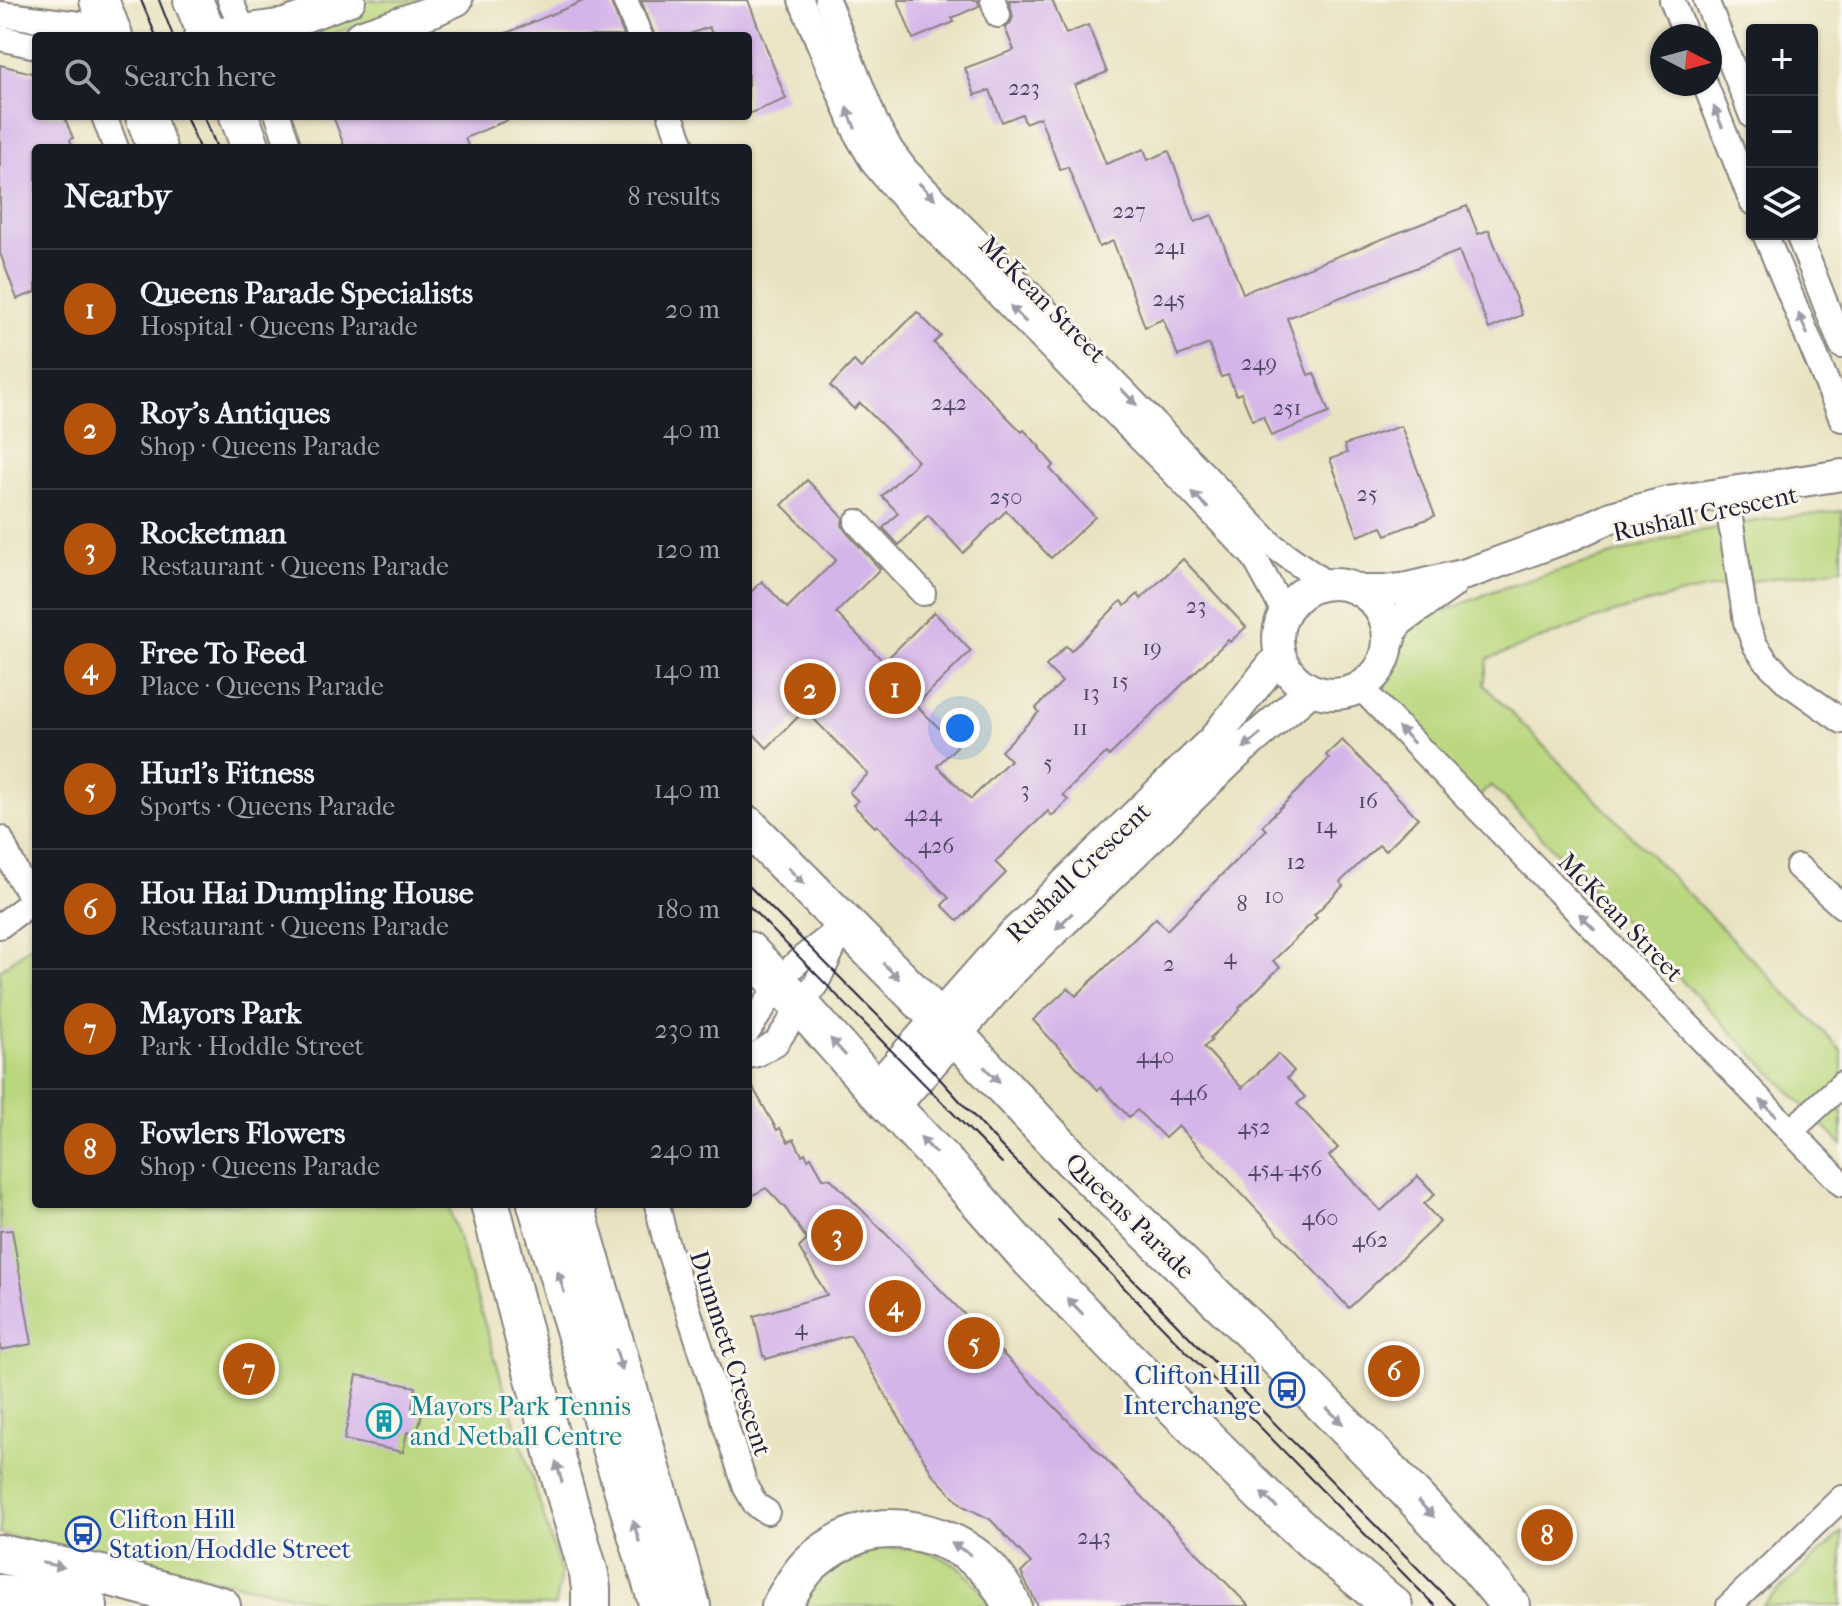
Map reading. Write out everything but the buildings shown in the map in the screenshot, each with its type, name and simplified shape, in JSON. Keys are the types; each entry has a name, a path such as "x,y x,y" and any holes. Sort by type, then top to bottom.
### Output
{"main road":[{"path":"193,0 224,32"},
{"path":"146,120 156,144"},
{"path":"240,120 250,144"},
{"name":"Queens Parade","path":"752,830 947,1027 1071,1158 1378,1459 1465,1551 1511,1606"},
{"path":"752,955 1031,1260 1263,1495 1384,1602"},
{"path":"491,1208 557,1464 589,1574 591,1606"},
{"path":"538,1208 659,1606"},
{"path":"575,1208 691,1606"},
{"path":"781,1606 811,1562 838,1543 864,1533 898,1531 927,1534 967,1552 987,1568 1002,1586 1012,1606"},
{"path":"0,1554 107,1576 221,1606"},
{"path":"0,1594 88,1606"}],"street":[{"path":"226,32 230,0"},
{"path":"238,32 292,23 350,0"},
{"path":"625,0 638,32"},
{"name":"McKean Street","path":"801,0 858,137 874,164 899,194 1254,557 1284,612"},
{"name":"McKean Street","path":"827,0 875,121 906,170 1272,545 1325,583"},
{"path":"1672,0 1681,24"},
{"path":"1706,0 1746,101"},
{"path":"372,32 452,1"},
{"path":"0,14 114,26"},
{"path":"0,38 32,45"},
{"path":"1710,96 1746,187"},
{"path":"106,120 114,144"},
{"path":"279,120 288,144"},
{"path":"672,120 682,144"},
{"path":"1767,240 1842,419"},
{"path":"1800,240 1842,346"},
{"name":"Rushall Crescent","path":"1727,500 1842,475"},
{"name":"Rushall Crescent","path":"1362,591 1407,588 1466,574 1568,537 1611,517 1668,502 1727,500 1842,486"},
{"path":"1727,500 1746,622 1755,645 1788,683 1842,721"},
{"path":"857,522 923,593"},
{"name":"Rushall Crescent","path":"1389,641 1393,628 1400,620 1466,574"},
{"path":"1325,583 1340,583 1362,591 1382,612 1387,623 1389,641 1385,660 1375,676 1360,687 1344,693 1327,694 1311,690 1297,681 1280,655 1279,626 1284,612 1309,589 1325,583"},
{"name":"Rushall Crescent","path":"884,1098 947,1027 1009,938 1213,740 1280,655"},
{"name":"McKean Street","path":"1360,687 1842,1184"},
{"name":"Rushall Crescent","path":"947,1027 1008,975 1241,750 1311,690"},
{"path":"0,838 18,876 32,895"},
{"path":"1798,867 1842,906"},
{"path":"0,926 32,901"},
{"path":"752,1055 776,1043 801,959 844,925"},
{"path":"752,1027 790,994"},
{"path":"1791,1131 1842,1084"},
{"name":"Dummett Crescent","path":"658,1208 665,1239 746,1488 756,1505 767,1512"},
{"path":"1729,1606 1842,1498"}],"green space":[{"path":"370,0 432,0 338,32 304,32 302,27"},
{"path":"1842,511 1842,568 1711,588 1599,618 1488,659 1484,685 1842,1051 1842,1145 1491,785 1476,800 1385,707 1385,684 1399,662 1405,633 1418,622 1496,590 1682,534 1762,520"},
{"path":"32,945 32,1208 449,1208 561,1573 555,1606 342,1606 0,1534 0,970"},
{"path":"1842,1532 1842,1606 1762,1606"},
{"path":"877,1547 922,1550 948,1561 972,1580 990,1606 799,1606 813,1585 853,1556"}],"tram line":[{"path":"141,0 154,32"},
{"path":"159,0 171,32"},
{"path":"188,120 197,144"},
{"path":"206,120 215,144"},
{"path":"752,889 1455,1606"},
{"path":"752,909 1002,1163"},
{"path":"1058,1220 1435,1606"}],"place":[{"name":"Queens Parade Specialists","path":"895,688"},
{"name":"Roy's Antiques","path":"810,689"},
{"name":"Rocketman","path":"837,1235"},
{"name":"Free To Feed","path":"895,1306"},
{"name":"Hurl's Fitness","path":"974,1343"},
{"name":"Mayors Park","path":"249,1369"},
{"name":"Hou Hai Dumpling House","path":"1394,1371"},
{"name":"Clifton Hill Interchange","path":"1287,1390"},
{"name":"Mayors Park Tennis and Netball Centre","path":"384,1421"},
{"name":"Clifton Hill Station/Hoddle Street","path":"83,1534"},
{"name":"Fowlers Flowers","path":"1547,1535"}]}
